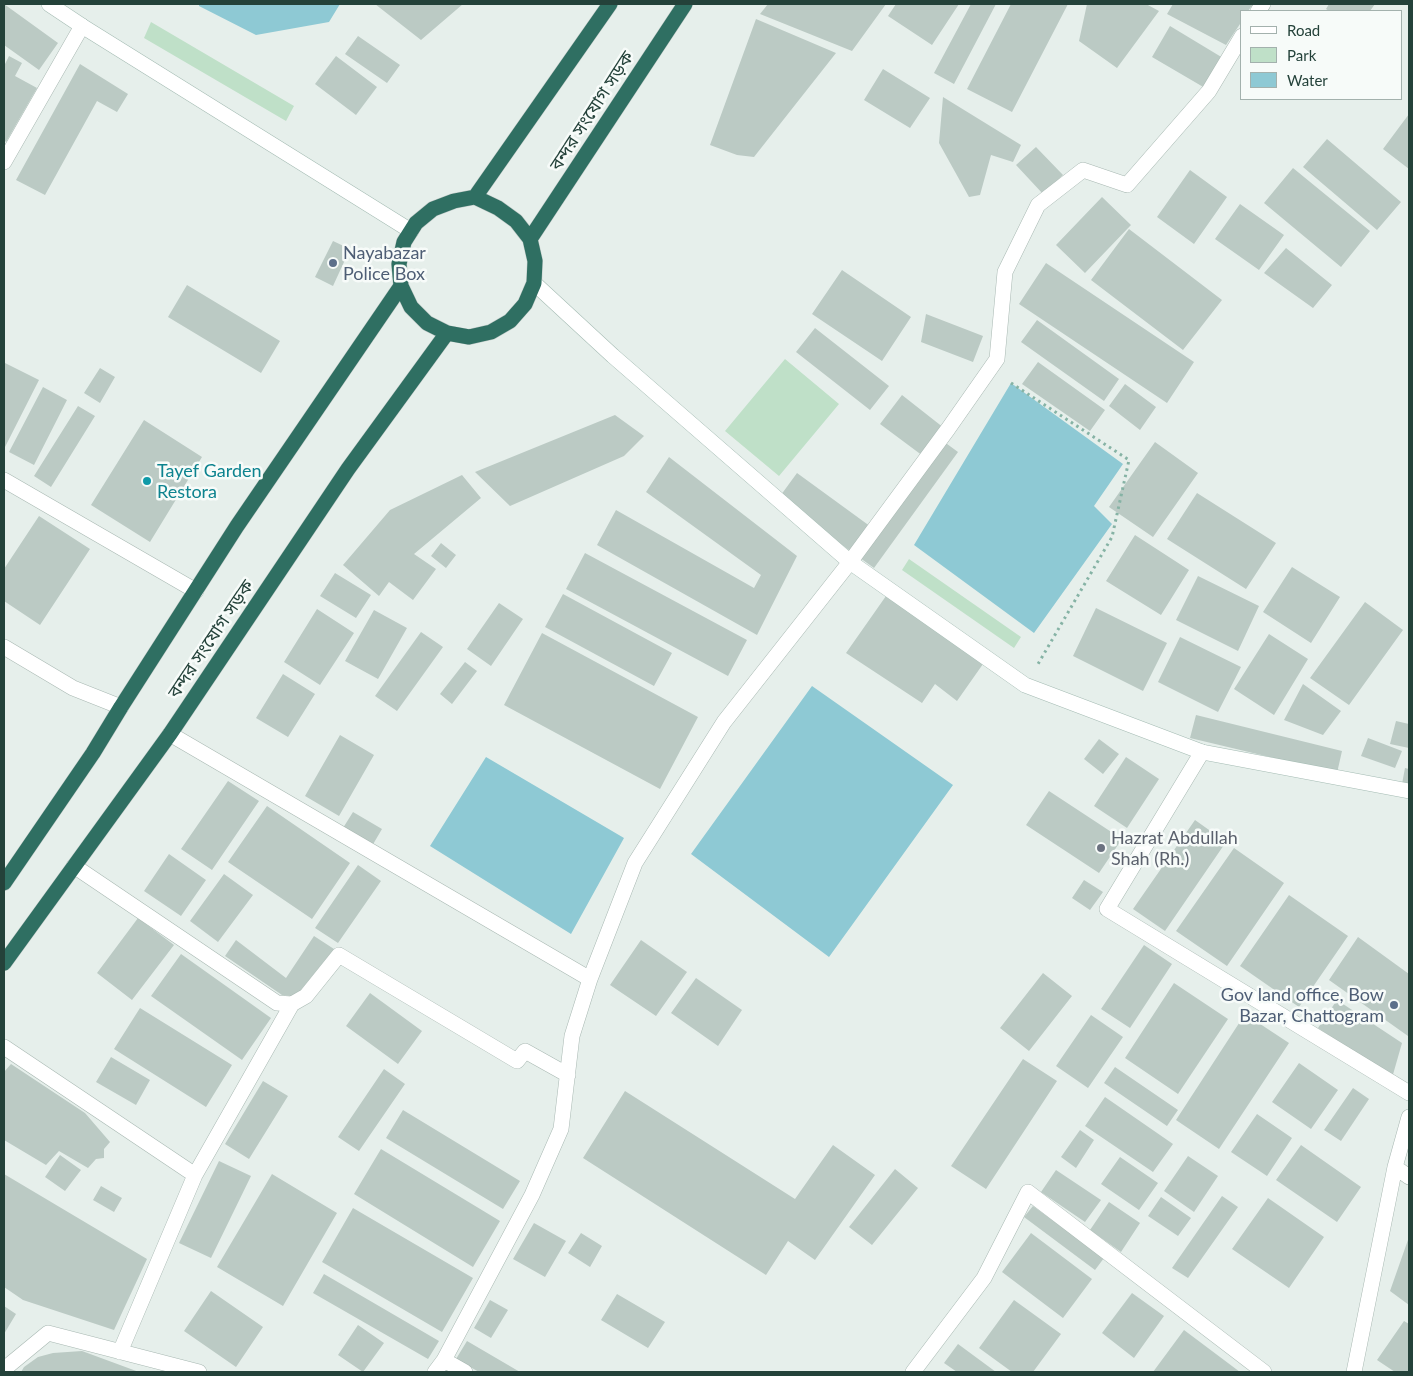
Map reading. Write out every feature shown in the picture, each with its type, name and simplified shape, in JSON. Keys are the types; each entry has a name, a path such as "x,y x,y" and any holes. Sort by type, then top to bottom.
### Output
{"highway":[{"path":"475,197 610,4"},
{"name":"বন্দর সংযোগ সড়ক","path":"530,239 685,4"},
{"path":"475,197 498,208 516,221 530,239 535,261 534,283 525,304 510,321 492,332 469,336 447,333 427,323 411,307 401,286 399,264 404,242 411,231 416,223 433,209 454,201 475,197"},
{"path":"4,883 93,753 237,526 401,286"},
{"name":"বন্দর সংযোগ সড়ক","path":"4,963 170,734 348,469 447,333"}],"street":[{"path":"49,4 411,231"},
{"path":"4,162 82,26"},
{"path":"435,1372 444,1360 532,1195 561,1129 572,1036 590,979 635,863 724,722 850,562 948,430 990,369 996,359 1005,272 1038,205 1083,170 1127,185 1209,91 1240,39"},
{"path":"534,283 620,362 850,562 1025,685 1202,752 1409,791"},
{"path":"4,480 196,591"},
{"path":"4,647 73,688 121,707"},
{"path":"170,734 590,979"},
{"path":"1202,752 1107,909 1409,1093"},
{"path":"74,866 277,1003 292,1004"},
{"path":"120,1352 196,1175 292,1004 306,996 339,955 517,1061 525,1051 568,1075"},
{"path":"4,1047 196,1175"},
{"path":"1354,1372 1395,1167 1409,1117"},
{"path":"1395,1167 1409,1178"},
{"path":"913,1372 984,1278 1028,1192 1264,1372"},
{"path":"4,1372 8,1366 48,1333 199,1372"},
{"path":"444,1360 465,1372"}],"path":[{"path":"990,369 1129,460 1112,537 1025,685"}],"green space":[{"path":"151,22 294,106 286,121 144,38"},
{"path":"785,359 839,404 779,476 725,431"},
{"path":"909,559 1021,637 1014,648 902,570"}],"water":[{"path":"199,4 340,4 329,22 256,35 199,6"},
{"path":"1011,383 1123,464 1094,506 1112,524 1034,633 914,545"},
{"path":"812,686 953,785 829,957 691,854"},
{"path":"486,757 624,838 571,934 430,846"}],"building":[{"path":"4,4 58,43 39,70 4,45"},
{"path":"375,4 463,4 421,40"},
{"path":"768,4 886,4 852,51 760,14"},
{"path":"896,4 959,4 932,45 888,16"},
{"path":"971,4 996,4 954,84 934,73"},
{"path":"1011,4 1068,4 1012,112 967,89"},
{"path":"1087,4 1146,4 1159,11 1117,68 1079,41"},
{"path":"1173,4 1253,4 1249,10 1240,10 1240,24 1226,45 1167,14"},
{"path":"1329,4 1375,4 1371,10 1326,9"},
{"path":"756,19 836,53 754,157 737,155 710,145"},
{"path":"1170,26 1223,58 1205,88 1152,57"},
{"path":"358,36 400,65 387,83 345,54"},
{"path":"9,56 22,63 15,76 37,88 6,142 4,140 4,66"},
{"path":"336,56 377,87 356,115 315,84"},
{"path":"80,64 128,94 117,112 97,101 45,195 16,180"},
{"path":"883,69 930,98 910,128 864,100"},
{"path":"943,97 1021,145 1013,162 991,155 980,195 969,197 939,143"},
{"path":"1409,114 1409,169 1383,149"},
{"path":"1327,139 1401,202 1377,230 1303,167"},
{"path":"1036,147 1063,175 1043,194 1016,165"},
{"path":"1293,168 1370,231 1341,267 1264,203"},
{"path":"1190,170 1227,197 1194,244 1157,217"},
{"path":"1102,197 1131,225 1085,273 1056,245"},
{"path":"1240,204 1284,235 1259,270 1215,239"},
{"path":"1129,229 1222,300 1183,350 1091,280"},
{"name":"Nayabazar Police Box","path":"333,241 350,249 333,286 315,277"},
{"path":"1286,248 1332,285 1313,308 1264,273"},
{"path":"1046,263 1194,362 1167,403 1019,304"},
{"path":"842,270 911,317 882,361 812,314"},
{"path":"187,285 280,341 261,373 168,317"},
{"path":"926,314 983,336 973,362 921,342"},
{"path":"1037,320 1119,379 1104,401 1021,342"},
{"path":"815,328 889,386 870,410 796,352"},
{"path":"1038,362 1105,410 1090,431 1022,384"},
{"path":"5,363 39,380 4,449 4,366"},
{"path":"100,368 115,377 100,403 84,393"},
{"path":"1125,384 1156,407 1140,430 1109,406"},
{"path":"43,387 67,400 34,465 9,452"},
{"path":"902,395 944,428 923,456 880,424"},
{"path":"78,406 95,416 51,487 34,476"},
{"path":"615,415 644,436 624,456 510,506 475,472"},
{"name":"Tayef Garden Restora","path":"144,420 202,457 150,542 91,505"},
{"path":"943,441 958,452 874,568 778,499 797,473 878,532"},
{"path":"1155,442 1198,473 1153,537 1109,507"},
{"path":"669,457 797,556 757,635 597,545 616,510 754,588 761,575 646,492"},
{"path":"462,475 481,498 414,554 436,569 413,600 389,582 379,596 343,565 390,510"},
{"path":"1197,493 1276,543 1246,589 1167,539"},
{"path":"39,516 90,549 40,625 4,601 4,569"},
{"path":"1135,535 1189,570 1161,615 1106,581"},
{"path":"441,543 456,555 446,568 431,556"},
{"path":"585,553 747,640 728,676 566,589"},
{"path":"1292,567 1340,597 1311,643 1263,612"},
{"path":"335,573 371,595 356,618 320,596"},
{"path":"1198,576 1259,606 1238,651 1176,620"},
{"path":"563,594 672,653 654,686 545,627"},
{"path":"886,596 983,664 957,701 935,684 922,703 846,653"},
{"path":"1365,602 1403,630 1349,705 1310,678"},
{"path":"499,603 523,619 491,666 467,649"},
{"path":"1096,608 1167,643 1143,691 1073,656"},
{"path":"317,609 354,633 320,685 284,662"},
{"path":"374,610 407,628 378,679 345,661"},
{"path":"421,632 443,647 397,711 375,696"},
{"path":"542,633 698,717 660,789 504,705"},
{"path":"1269,634 1308,659 1274,715 1234,689"},
{"path":"1180,637 1241,667 1218,712 1158,682"},
{"path":"465,662 477,671 452,704 440,694"},
{"path":"283,674 315,694 288,737 256,718"},
{"path":"1303,684 1341,711 1323,735 1284,720"},
{"path":"1196,715 1342,751 1337,773 1190,738"},
{"path":"1396,721 1409,724 1409,748 1390,744"},
{"path":"340,735 374,755 339,816 305,796"},
{"path":"1368,738 1402,751 1395,768 1361,756"},
{"path":"1099,739 1119,754 1103,774 1084,759"},
{"path":"1126,757 1159,779 1127,828 1094,806"},
{"path":"1405,768 1409,769 1409,785 1402,784"},
{"path":"228,781 259,801 212,870 181,849"},
{"path":"1049,791 1122,839 1099,873 1026,825"},
{"path":"267,806 350,863 312,919 228,862"},
{"path":"353,812 382,829 372,846 343,828"},
{"path":"1195,820 1226,842 1165,931 1133,909"},
{"path":"1234,848 1284,883 1227,966 1176,931"},
{"path":"169,854 206,880 181,916 144,891"},
{"path":"358,865 381,881 338,943 315,928"},
{"path":"224,874 253,895 218,942 190,921"},
{"path":"1084,880 1103,892 1090,910 1072,898"},
{"path":"1289,895 1348,936 1299,1007 1240,966"},
{"path":"138,918 174,945 132,1000 97,973"},
{"path":"314,936 334,949 300,991 291,996 282,995 225,956 236,940 286,978"},
{"path":"1358,937 1409,974 1408,1036 1329,980"},
{"path":"641,940 687,972 656,1016 610,985"},
{"path":"1144,945 1172,964 1130,1028 1101,1009"},
{"path":"181,954 271,1018 242,1060 151,996"},
{"path":"1043,973 1072,996 1029,1051 1000,1028"},
{"path":"696,978 742,1010 718,1046 671,1013"},
{"path":"1174,983 1228,1019 1178,1094 1125,1058"},
{"path":"370,993 422,1031 398,1064 346,1026"},
{"path":"1337,1000 1402,1043 1392,1078 1318,1028"},
{"path":"140,1008 232,1065 206,1107 114,1049"},
{"path":"1245,1014 1289,1043 1219,1149 1176,1120"},
{"path":"1091,1015 1123,1037 1088,1088 1056,1066"},
{"path":"111,1057 150,1080 136,1105 96,1082"},
{"path":"1023,1059 1057,1081 986,1189 951,1166"},
{"path":"1299,1063 1338,1090 1311,1129 1272,1102"},
{"path":"11,1064 85,1113 110,1142 104,1149 104,1158 96,1159 88,1168 59,1151 46,1165 4,1140 4,1072"},
{"path":"1115,1067 1178,1110 1167,1126 1104,1083"},
{"path":"384,1069 405,1084 359,1151 338,1137"},
{"path":"263,1081 288,1096 249,1159 225,1144"},
{"path":"1353,1088 1369,1099 1341,1141 1324,1130"},
{"path":"625,1091 795,1199 833,1145 875,1175 815,1260 788,1241 766,1275 583,1158"},
{"path":"1105,1097 1173,1144 1153,1172 1085,1126"},
{"path":"403,1110 520,1181 503,1209 386,1138"},
{"path":"1257,1114 1292,1138 1267,1176 1231,1152"},
{"path":"1080,1130 1094,1140 1076,1168 1061,1157"},
{"path":"1301,1145 1361,1187 1337,1222 1276,1180"},
{"path":"381,1149 500,1221 473,1267 354,1194"},
{"path":"60,1155 81,1170 65,1191 45,1177"},
{"path":"1188,1156 1218,1176 1194,1212 1164,1191"},
{"path":"1120,1157 1158,1183 1139,1210 1101,1184"},
{"path":"219,1161 251,1176 211,1258 179,1243"},
{"path":"895,1169 918,1188 872,1245 849,1227"},
{"path":"1056,1170 1101,1200 1085,1222 1041,1192"},
{"path":"4,1174 147,1259 114,1330 23,1300 4,1287"},
{"path":"272,1174 337,1213 283,1306 217,1267"},
{"path":"101,1186 122,1198 114,1212 93,1200"},
{"path":"1222,1196 1238,1207 1188,1278 1172,1268"},
{"path":"1161,1197 1191,1218 1178,1236 1148,1216"},
{"path":"1268,1198 1324,1237 1289,1288 1232,1249"},
{"path":"1109,1202 1140,1223 1121,1252 1090,1230"},
{"path":"1033,1206 1104,1258 1095,1270 1024,1217"},
{"path":"353,1208 473,1278 442,1332 322,1262"},
{"path":"534,1223 566,1241 545,1277 513,1259"},
{"path":"581,1233 602,1246 590,1267 568,1253"},
{"path":"1031,1233 1092,1279 1063,1318 1002,1272"},
{"path":"1409,1237 1409,1305 1390,1291"},
{"path":"324,1274 439,1341 428,1359 313,1293"},
{"path":"211,1291 263,1327 236,1367 184,1331"},
{"path":"1132,1293 1164,1316 1134,1358 1102,1333"},
{"path":"617,1294 665,1322 648,1348 601,1320"},
{"path":"490,1300 508,1310 491,1338 474,1328"},
{"path":"1014,1300 1061,1334 1033,1372 1012,1372 979,1348"},
{"path":"4,1306 16,1314 4,1334"},
{"path":"1404,1321 1409,1324 1409,1372 1395,1372 1377,1360"},
{"path":"358,1325 384,1343 363,1372 338,1355"},
{"path":"1184,1330 1240,1372 1153,1372"},
{"path":"467,1341 520,1372 479,1372 456,1359"},
{"path":"958,1344 996,1372 957,1372 944,1363"},
{"path":"82,1351 139,1372 21,1372 24,1367 38,1357 53,1353"}],"place":[{"name":"Nayabazar Police Box","path":"333,263"},
{"name":"Tayef Garden Restora","path":"147,481"},
{"name":"Hazrat Abdullah Shah (Rh.)","path":"1101,848"},
{"name":"Gov land office, Bow Bazar, Chattogram","path":"1394,1005"}]}
